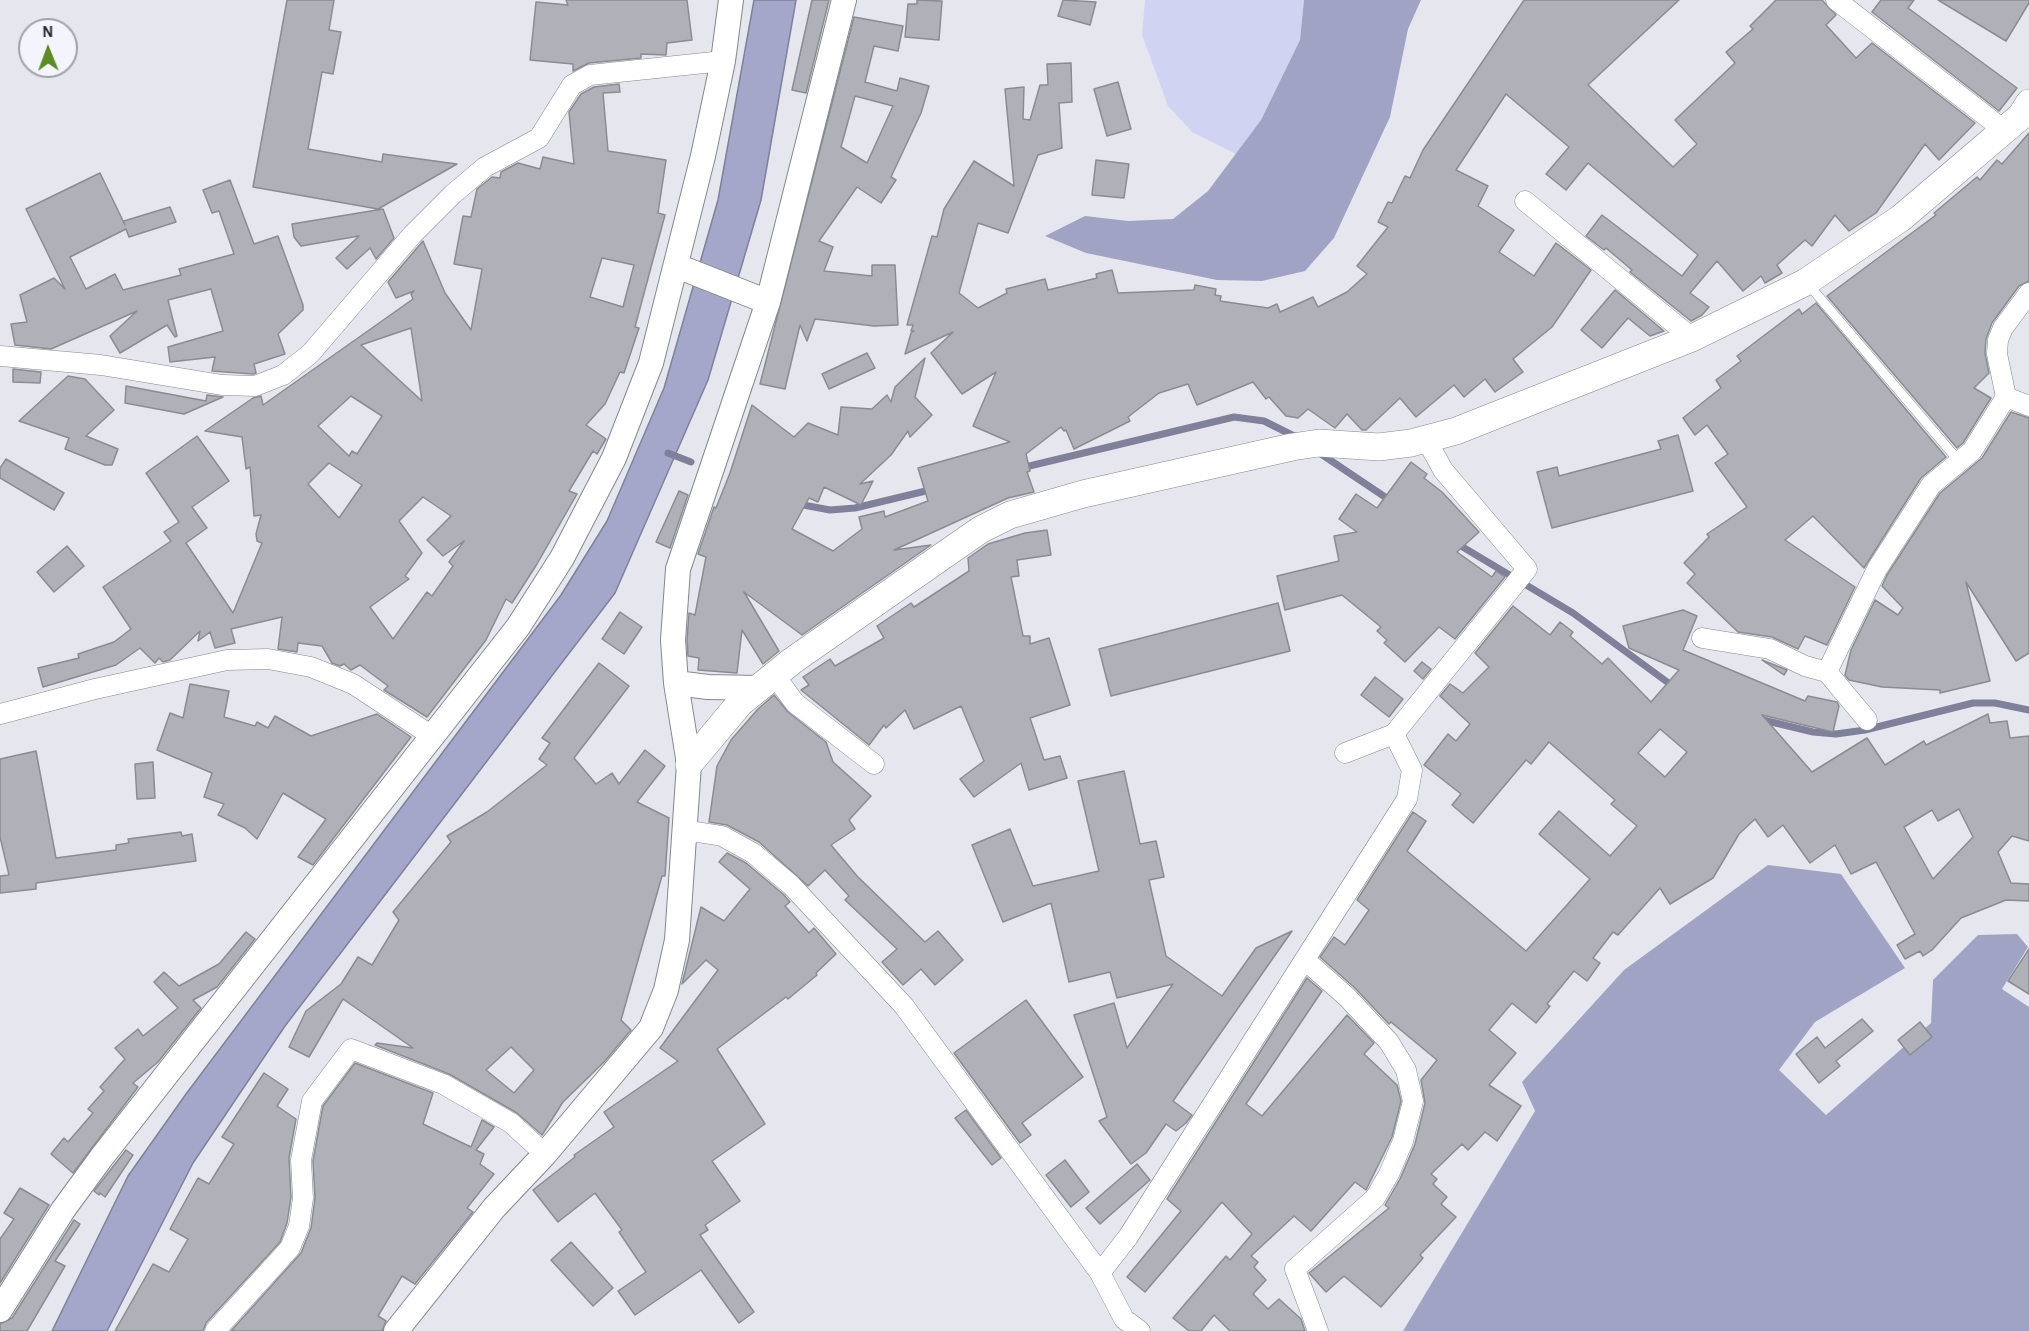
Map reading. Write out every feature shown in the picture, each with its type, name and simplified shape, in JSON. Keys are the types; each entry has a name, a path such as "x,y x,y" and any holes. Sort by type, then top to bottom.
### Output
{"main road":[{"path":"688,764 740,703 792,661 964,541 1010,515 1094,491 1292,447 1319,442 1379,447 1456,431 1692,338 1806,282 1901,218 2021,118"}],"street":[{"path":"0,1310 63,1210 101,1158 518,627 562,558 614,458 651,363 681,269 723,61 731,0"},
{"path":"396,1331 494,1208 545,1154 651,1028 666,990 677,940 688,764 676,683 673,631 678,569 761,300 844,0"},
{"path":"1836,0 2021,118"},
{"path":"0,356 102,365 222,385 255,386 283,375 310,354 412,236 453,194 485,167 539,138 572,85 590,75 723,61"},
{"path":"1525,201 1692,338"},
{"path":"681,269 761,300"},
{"path":"1827,672 1877,569 1931,485 1958,460 1972,451 2006,397 1996,354 1998,340 2003,328 2029,293"},
{"path":"2006,397 2029,406"},
{"path":"1345,753 1394,734 1527,569 1443,470 1426,439"},
{"path":"1702,638 1770,649 1804,666 1827,672 1867,720"},
{"path":"0,714 95,689 227,660 268,659 311,667 353,684 432,736"},
{"path":"676,683 708,687 766,682 874,764"},
{"path":"1100,1273 1128,1237 1407,799 1412,770 1394,734"},
{"path":"684,834 697,832 722,836 753,853 791,885 904,1006 1100,1273 1124,1319 1140,1331"},
{"path":"1305,960 1347,997 1389,1042 1406,1070 1413,1101 1403,1140 1389,1174 1375,1198 1295,1269 1318,1331"},
{"path":"215,1331 290,1248 299,1226 303,1198 303,1144 312,1101 351,1049 443,1084 511,1123 545,1154"}],"lane":[{"path":"1806,282 1958,460"}],"shaded area":[{"path":"754,0 796,0 761,200 708,380 615,593 285,1026 193,1163 107,1331 52,1331 128,1176 186,1094 561,595 607,521 664,388 718,200"},
{"path":"1145,0 1304,0 1300,40 1261,120 1236,154 1192,132 1168,106 1142,35"},
{"path":"1304,0 1421,0 1408,29 1390,117 1334,238 1305,271 1262,281 1217,280 1086,253 1045,236 1085,216 1128,221 1173,219 1208,191 1261,120 1300,40"},
{"path":"1768,865 1841,874 1905,968 1815,1022 1779,1070 1826,1115 1931,1023 1933,980 1978,935 2017,934 2028,947 2002,989 2029,1007 2029,1331 1403,1331 1535,1111 1522,1082 1624,970"}],"building":[{"path":"287,0 334,0 329,30 341,32 333,74 322,72 308,149 382,162 383,154 457,164 378,209 253,187"},
{"path":"566,0 687,0 692,40 667,43 666,55 641,54 641,58 589,63 573,71 573,64 530,60 536,2 568,5"},
{"path":"812,0 829,0 806,93 792,90"},
{"path":"917,0 942,1 939,40 905,37 908,4 917,4"},
{"path":"1063,0 1096,2 1090,25 1058,16"},
{"path":"1524,0 1679,0 1588,85 1673,167 1697,144 1675,120 1735,63 1726,52 1753,29 1750,26 1776,0 1822,0 1836,15 1826,25 1856,58 1872,43 1975,123 1939,160 1925,144 1876,213 1849,231 1835,215 1812,246 1805,240 1777,265 1782,273 1765,283 1761,276 1743,291 1717,261 1690,293 1709,307 1702,315 1691,321 1630,272 1632,270 1606,248 1604,250 1586,236 1602,215 1682,276 1698,255 1588,163 1566,190 1546,174 1569,147 1506,94 1456,170 1488,186 1478,206 1514,230 1499,252 1534,276 1556,243 1591,270 1552,327 1513,359 1523,372 1495,392 1485,379 1464,397 1454,385 1416,417 1400,398 1366,430 1362,430 1347,414 1335,428 1308,409 1298,418 1286,416 1269,397 1266,399 1253,382 1197,405 1188,384 1159,393 1128,417 1130,421 1074,449 1066,430 1064,431 1061,427 1026,454 1030,471 1027,472 1034,492 1008,498 894,550 931,545 802,635 744,592 779,651 763,664 742,630 737,673 698,670 699,658 688,656 687,640 689,613 695,615 706,557 698,554 714,507 716,508 730,473 752,405 794,437 808,423 838,435 841,407 872,409 887,395 891,402 895,387 925,358 915,397 932,415 910,437 908,431 891,455 860,484 873,481 861,505 824,487 818,502 809,498 792,529 833,551 862,529 859,517 884,511 885,517 928,501 918,468 1010,442 973,426 996,372 962,394 931,353 953,332 905,354 911,333 914,331 911,331 913,325 907,325 932,236 937,237 944,209 974,161 1014,186 1005,89 1024,87 1023,119 1030,120 1040,85 1048,85 1047,64 1071,63 1072,102 1059,103 1062,148 1038,155 1008,233 978,223 959,293 978,308 1007,293 1006,289 1045,279 1048,290 1097,278 1096,274 1112,270 1118,293 1194,290 1195,285 1216,289 1215,295 1221,296 1220,301 1268,308 1277,304 1280,312 1313,297 1318,307 1347,292 1367,274 1357,266 1388,227 1378,222 1388,202 1392,203 1405,176 1410,178 1423,150"},
{"path":"1881,0 1914,0 1908,8 2017,88 1999,111 1872,12"},
{"path":"1938,0 2029,0 2029,3 2006,41"},
{"path":"854,17 903,26 898,51 874,46 865,82 897,91 900,78 929,86 921,113 891,177 896,180 881,203 857,187 819,241 833,247 824,271 872,276 872,265 895,265 898,325 874,326 815,319 807,341 800,325 785,389 760,384","holes":["855,96 893,106 867,163 841,147"]},
{"path":"1118,82 1131,129 1107,136 1094,89"},
{"path":"619,84 620,92 603,93 608,151 666,160 658,213 665,215 635,327 639,328 624,373 620,372 605,404 586,425 606,439 597,454 593,451 569,491 577,494 512,603 506,599 486,640 427,717 384,690 388,686 360,665 351,670 344,664 340,666 332,663 322,646 298,643 297,652 278,649 282,617 231,629 235,643 215,648 210,632 198,641 200,631 170,660 163,662 159,658 155,663 140,648 116,665 43,687 38,668 79,658 78,654 114,642 131,629 103,587 171,541 164,532 179,522 146,473 197,436 229,481 192,507 207,528 186,543 233,613 262,543 257,541 256,534 261,515 254,516 250,467 246,469 242,437 205,431 253,398 261,396 263,405 413,299 411,294 414,291 396,298 388,282 423,241 445,293 471,330 482,269 454,264 463,216 471,217 477,189 492,177 500,178 501,172 518,163 540,169 543,157 574,164 569,112 581,94 594,87","holes":["602,258 634,265 623,307 590,297","411,328 422,401 361,345","351,396 382,416 357,454 352,451 349,456 318,426","329,463 362,485 339,518 308,484","423,497 451,516 427,540 443,556 464,541 449,562 453,566 432,596 427,592 393,639 370,607 409,579 405,576 422,553 399,521"]},
{"path":"2029,133 2029,281 2019,286 1992,323 1986,339 1985,353 1989,373 1974,388 1991,398 1963,443 1957,448 1827,296 1936,215 1934,213 1977,177 1980,180 1997,160 2002,164"},
{"path":"1096,160 1129,164 1124,198 1092,195"},
{"path":"100,173 125,225 124,221 170,207 176,222 129,237 126,229 70,257 86,289 115,274 123,290 181,275 179,269 234,254 219,211 212,213 203,190 230,180 254,244 278,236 303,305 303,310 278,334 285,354 254,364 256,373 253,374 212,371 215,357 170,362 168,347 223,331 211,289 168,300 177,336 175,337 167,325 120,353 110,336 137,311 51,349 15,345 11,324 27,322 20,295 54,278 65,289 26,209"},
{"path":"383,209 394,238 376,259 370,248 347,269 336,258 359,236 301,246 294,237 292,224"},
{"path":"1615,290 1664,331 1650,336 1628,318 1602,348 1581,330"},
{"path":"1816,303 1946,457 1921,478 1864,568 1813,516 1785,540 1855,587 1827,645 1805,636 1798,649 1772,637 1738,632 1687,583 1695,574 1684,563 1709,537 1707,534 1747,507 1715,463 1728,454 1707,425 1695,435 1683,418 1721,388 1716,380 1741,361 1737,356 1799,309 1802,314"},
{"path":"867,353 875,368 829,389 822,374"},
{"path":"13,369 41,372 40,383 13,382"},
{"path":"68,376 85,379 114,410 86,436 118,449 112,465 105,465 65,449 69,438 19,421"},
{"path":"126,386 206,401 207,395 223,397 184,414 125,403"},
{"path":"2011,412 2029,418 2029,653 2016,661 1966,582 1990,681 1940,693 1940,690 1882,687 1849,680 1845,675 1851,650 1875,600 1898,615 1903,608 1882,586 1887,575 1940,493 1982,458"},
{"path":"1678,435 1693,491 1552,528 1537,472 1557,467 1559,476 1661,449 1658,441"},
{"path":"6,459 64,493 54,510 0,478 0,468"},
{"path":"1411,462 1427,474 1424,478 1442,492 1479,532 1457,552 1492,577 1496,571 1505,577 1455,639 1439,627 1405,662 1384,643 1387,640 1377,631 1381,627 1342,595 1285,610 1277,576 1339,561 1334,536 1357,532 1339,519 1356,494 1377,508"},
{"path":"679,491 688,495 670,548 656,542"},
{"path":"1047,530 1051,555 1017,560 1019,576 1011,577 1023,636 1030,636 1030,644 1049,638 1070,705 1030,718 1044,760 1060,756 1067,778 1029,790 1021,763 974,797 960,779 984,761 961,706 914,729 905,710 886,728 884,725 869,745 801,690 809,685 803,677 830,659 835,666 884,638 877,626 911,603 914,607 969,571 968,558 988,544 1025,533"},
{"path":"67,546 84,566 54,592 37,572"},
{"path":"1278,603 1290,651 1111,696 1099,649"},
{"path":"1513,606 1550,635 1560,622 1573,632 1570,636 1602,664 1608,658 1651,702 1679,670 1629,648 1623,626 1683,610 1697,616 1683,650 1805,701 1808,696 1837,702 1839,706 1833,732 1762,715 1812,772 1867,738 1885,765 1924,741 1926,745 1988,714 1990,723 2007,721 2010,738 2029,736 2029,841 2012,836 1998,852 2011,883 2029,884 2029,901 2006,900 1961,918 1932,950 1923,956 1920,951 1905,959 1897,945 1915,934 1876,862 1851,874 1835,845 1810,863 1783,825 1768,837 1755,819 1739,834 1713,878 1670,904 1660,888 1618,935 1613,932 1593,958 1600,963 1587,981 1574,971 1547,1004 1550,1006 1536,1023 1512,1003 1489,1030 1516,1053 1489,1085 1521,1106 1497,1141 1485,1132 1468,1150 1462,1144 1431,1174 1437,1179 1433,1184 1447,1197 1441,1204 1456,1217 1420,1255 1423,1258 1381,1307 1344,1276 1326,1292 1309,1273 1389,1208 1385,1205 1400,1179 1415,1144 1425,1103 1421,1080 1437,1060 1391,1022 1389,1024 1355,988 1320,957 1334,937 1345,945 1369,910 1357,900 1413,812 1426,821 1407,851 1526,951 1590,879 1539,834 1559,811 1610,856 1637,826 1611,804 1615,800 1549,742 1531,764 1526,760 1473,823 1452,805 1461,794 1424,765 1448,734 1456,741 1470,724 1440,696 1450,684 1463,693 1489,667 1475,653","holes":["1660,729 1687,752 1665,777 1638,753","1959,809 1973,837 1933,879 1904,827 1932,810 1938,821"]},
{"path":"620,612 642,627 624,654 602,639"},
{"path":"1762,660 1787,670 1784,675"},
{"path":"1422,662 1431,669 1423,679 1414,671"},
{"path":"599,663 629,686 574,758 596,784 612,773 619,784 645,750 665,766 637,802 669,818 665,876 662,876 621,1020 631,1030 605,1061 563,1102 542,1135 517,1113 449,1074 375,1045 377,1043 413,1048 343,999 309,1057 289,1047 306,1011 341,984 358,957 372,965 399,920 393,912 451,842 447,836 487,812 547,765 539,759 550,743 542,738","holes":["511,1047 534,1070 514,1093 486,1070"]},
{"path":"1375,677 1403,699 1389,717 1361,695"},
{"path":"190,684 229,691 224,717 255,726 257,722 268,728 275,716 311,736 377,714 411,737 313,865 298,857 326,819 283,793 257,839 245,828 218,815 224,804 204,797 212,773 157,750 170,713 183,718"},
{"path":"774,695 788,712 826,742 833,762 871,796 849,820 855,829 831,845 857,876 925,942 938,931 963,960 935,985 921,969 903,985 882,962 897,949 845,900 849,896 825,870 808,886 759,842 727,825 709,822 717,766 731,740 758,709"},
{"path":"36,751 56,858 116,850 116,845 129,843 128,839 181,832 182,836 192,834 196,861 36,883 36,889 0,893 0,876 9,875 0,837 0,759"},
{"path":"153,762 155,798 137,799 135,764"},
{"path":"1124,771 1140,844 1156,841 1164,877 1149,880 1166,956 1222,996 1256,948 1292,931 1173,1101 1192,1115 1176,1131 1166,1124 1146,1153 1131,1164 1099,1121 1107,1117 1074,1015 1114,1003 1127,1048 1173,984 1117,998 1110,972 1069,982 1051,903 1003,922 972,845 1010,829 1033,886 1099,871 1078,781"},
{"path":"727,853 746,863 783,894 790,902 785,906 809,933 814,928 836,954 816,973 817,975 788,999 786,997 717,1049 765,1124 712,1161 740,1201 705,1225 708,1230 700,1235 754,1312 739,1323 701,1270 635,1315 618,1291 646,1272 619,1232 622,1230 595,1193 558,1222 533,1190 575,1157 574,1155 614,1127 604,1112 678,1061 660,1048 718,970 706,960 682,984 701,907 724,921 750,889 719,862"},
{"path":"246,932 255,939 217,987 193,1000 201,1008 158,1062 133,1083 138,1087 73,1173 51,1154 64,1138 68,1142 93,1113 88,1109 104,1091 100,1087 125,1059 115,1048 138,1029 143,1036 178,1008 154,982 164,972 179,986 219,964"},
{"path":"2029,949 2029,994 2008,981"},
{"path":"1307,978 1322,991 1246,1104 1262,1116 1347,1015 1374,1043 1364,1054 1397,1085 1401,1101 1392,1137 1366,1190 1355,1182 1311,1231 1294,1216 1251,1256 1258,1262 1254,1267 1266,1280 1253,1294 1268,1309 1279,1299 1301,1319 1305,1331 1230,1331 1214,1315 1201,1331 1189,1331 1173,1318 1226,1256 1230,1260 1252,1234 1222,1202 1145,1292 1127,1277 1181,1211 1167,1199"},
{"path":"1026,1000 1083,1077 1022,1123 1031,1135 1020,1143 954,1053"},
{"path":"1862,1019 1873,1031 1836,1061 1840,1066 1819,1083 1796,1054 1817,1037 1825,1048"},
{"path":"1920,1022 1932,1037 1910,1055 1898,1040"},
{"path":"355,1063 433,1093 423,1124 471,1147 482,1120 494,1127 476,1150 484,1154 480,1164 494,1174 467,1208 473,1212 415,1284 402,1276 378,1316 386,1321 382,1331 231,1331 301,1253 311,1228 315,1198 313,1161 323,1106"},
{"path":"264,1073 288,1089 277,1106 296,1119 289,1158 291,1197 287,1223 280,1242 206,1323 203,1331 115,1331 153,1264 169,1272 188,1239 170,1229 198,1178 209,1184 234,1144 222,1137"},
{"path":"966,1110 1001,1158 992,1165 955,1118"},
{"path":"126,1150 133,1155 105,1197 100,1193 99,1195 94,1191"},
{"path":"1065,1160 1089,1192 1071,1207 1046,1175"},
{"path":"1137,1164 1150,1180 1100,1224 1086,1208"},
{"path":"20,1188 49,1205 0,1283 0,1239 14,1219 4,1213"},
{"path":"74,1220 80,1224 55,1261 65,1266 27,1331 0,1331 0,1324 12,1318"},
{"path":"571,1242 613,1288 593,1306 551,1260"}],"waterway":[{"path":"1021,468 1234,417 1264,421 1296,437"},
{"path":"1318,452 1391,501"},
{"path":"668,453 691,462"},
{"path":"798,504 830,510 855,508 934,489"},
{"path":"1456,543 1573,613 1674,687"},
{"path":"1759,719 1813,732 1836,734 1865,730 1973,703 1995,703 2029,710"}]}
